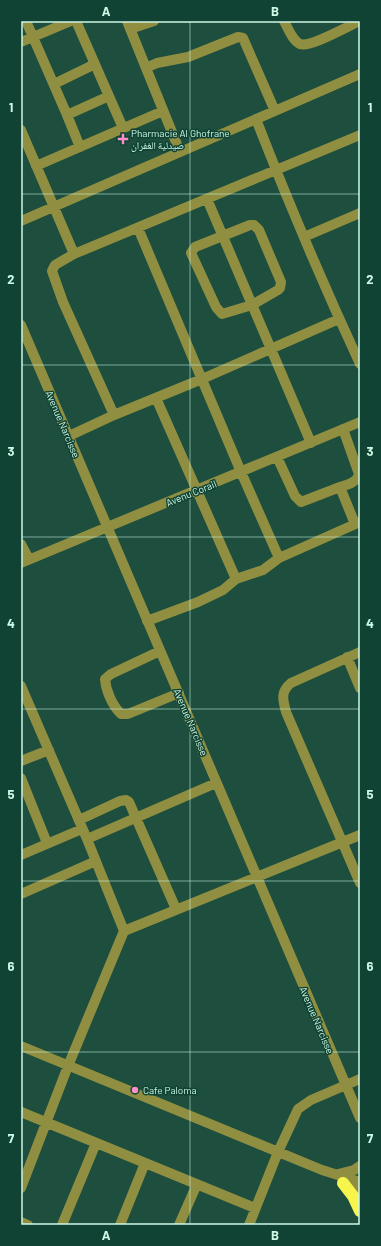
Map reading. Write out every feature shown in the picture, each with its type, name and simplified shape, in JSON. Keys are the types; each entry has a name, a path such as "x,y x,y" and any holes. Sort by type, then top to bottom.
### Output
{"highway":[{"path":"340,1179 353,1196 360,1211"}],"street":[{"path":"26,21 80,147"},
{"path":"21,42 71,21"},
{"path":"76,21 123,128"},
{"path":"154,21 129,25 180,152"},
{"path":"284,21 292,36 299,43 306,45 360,21"},
{"path":"146,68 157,63 188,57 238,36 243,38 275,111"},
{"path":"54,84 95,64"},
{"path":"21,221 360,74"},
{"path":"67,115 109,96"},
{"path":"36,166 163,111"},
{"path":"256,119 304,237 360,364"},
{"path":"21,130 74,254"},
{"path":"114,415 63,302 52,271 55,265 74,254 360,135"},
{"path":"207,199 311,443"},
{"path":"304,237 360,213"},
{"path":"250,225 254,225 258,230 281,282 278,290 252,305 225,314 220,313 191,253 195,247 250,225"},
{"path":"138,228 279,558"},
{"path":"69,436 114,415 202,379 339,319"},
{"name":"Avenue Narcisse","path":"21,325 179,693 345,1086 360,1118"},
{"path":"156,398 236,579"},
{"name":"Avenu Corail","path":"25,561 360,422"},
{"path":"277,457 295,496 300,502 355,481 359,474 343,430"},
{"path":"147,621 198,602 223,590 236,579 263,570 279,558 357,523 340,487"},
{"path":"21,544 25,561"},
{"path":"160,651 111,674 105,679 106,686 116,708 121,714 128,714 179,693"},
{"path":"360,652 291,683 283,692 282,697 286,712 360,882"},
{"path":"347,657 360,688"},
{"path":"21,686 24,702 49,750 81,824 124,931 68,1066 47,1122 23,1177 21,1188"},
{"path":"21,761 49,750"},
{"path":"21,778 47,843"},
{"path":"87,839 216,783"},
{"path":"21,854 47,843 126,800 131,804 176,909"},
{"path":"124,931 256,876 360,835"},
{"path":"22,891 96,861"},
{"path":"21,1046 322,1170 340,1179 360,1192"},
{"path":"248,1225 278,1152 298,1109 311,1100 360,1079"},
{"path":"21,1112 255,1208"},
{"path":"62,1225 96,1143"},
{"path":"120,1225 145,1163"},
{"path":"340,1179 360,1166"},
{"path":"340,1179 360,1182"},
{"path":"179,1225 196,1184"},
{"path":"21,1222 28,1225"}],"place":[{"name":"Pharmacie Al Ghofrane صيدلية الغفران","path":"123,139"},
{"name":"Cafe Paloma","path":"135,1090"}]}
